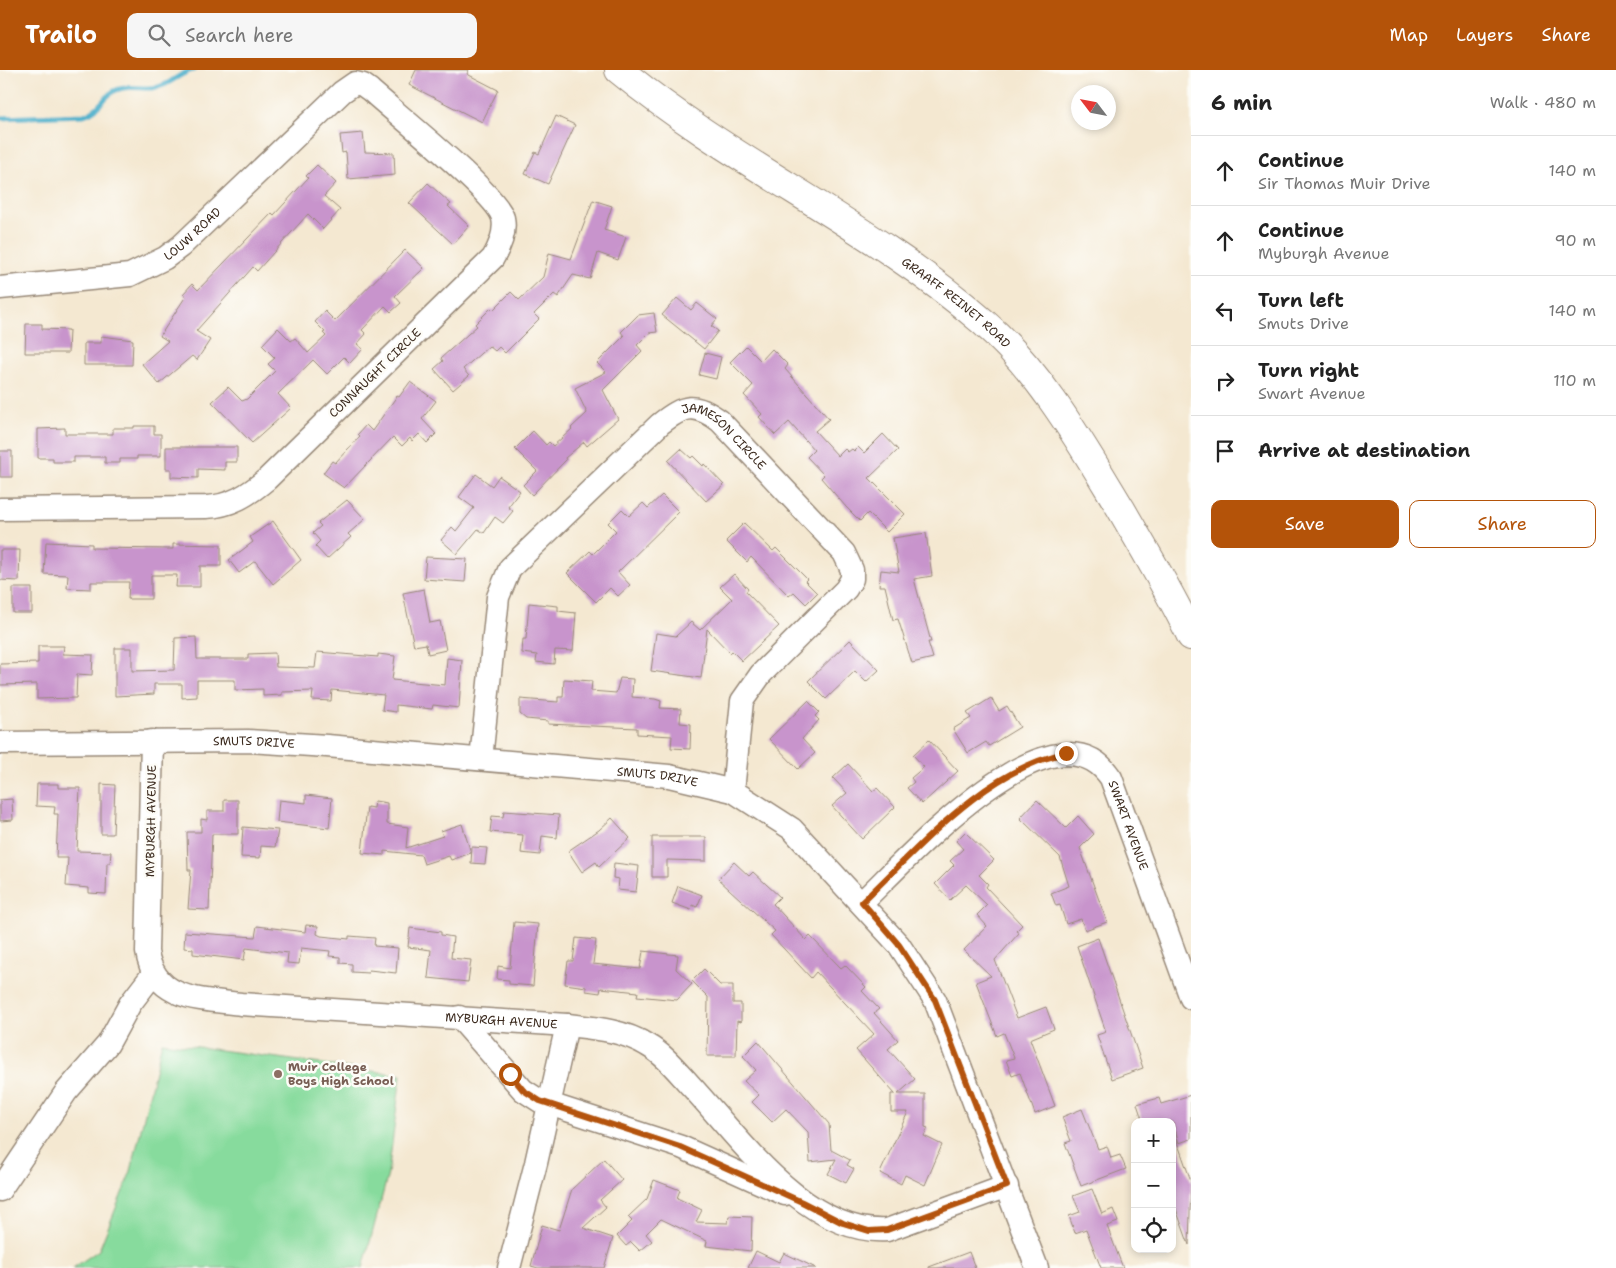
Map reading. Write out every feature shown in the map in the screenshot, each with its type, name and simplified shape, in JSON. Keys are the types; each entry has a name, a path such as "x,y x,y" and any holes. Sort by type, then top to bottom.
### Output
{"main road":[{"name":"GRAAFF REINET ROAD","path":"619,70 695,126 914,268 983,322 1031,373 1055,404 1093,462 1160,577 1191,636"}],"street":[{"name":"CONNAUGHT CIRCLE","path":"0,509 206,507 220,506 242,498 267,479 493,258 500,247 503,217 487,195 363,85 355,83 342,92"},
{"name":"LOUW ROAD","path":"0,288 130,275 165,258 181,246 342,92"},
{"name":"JAMESON CIRCLE","path":"481,759 498,596 510,568 660,424 675,413 687,408 697,408 706,411 726,428 844,553 852,570 852,579 839,598 761,674 742,701 732,790"},
{"name":"SMUTS DRIVE","path":"0,743 248,741 669,776 732,790 792,829 862,902 899,945 935,1000 1037,1268"},
{"name":"MYBURGH AVENUE","path":"152,742 147,952 153,974 160,983 169,989 203,999 242,1004 567,1025 633,1037 660,1053 770,1173 802,1202 858,1228 869,1231 887,1230 1007,1186"},
{"name":"SWART AVENUE","path":"862,902 952,817 986,789 1002,778 1040,759 1066,753 1076,753 1096,762 1110,778 1191,998"},
{"path":"0,1190 57,1105 100,1054 130,1004 153,974"},
{"path":"459,1017 523,1090 540,1101 680,1147 802,1202"},
{"path":"509,1268 550,1104 567,1025"}],"green space":[{"path":"162,1042 401,1075 388,1174 363,1268 73,1268 99,1250 131,1171"}],"building":[{"path":"416,70 469,70 467,74 498,90 482,122 409,85"},
{"path":"556,116 575,125 548,184 525,174 535,152 539,154"},
{"path":"363,133 365,152 394,153 395,175 348,179 346,152 342,153 340,135"},
{"path":"317,165 336,183 324,196 340,210 323,229 308,214 257,271 253,267 196,331 210,340 197,360 192,356 159,384 142,364 168,341 160,336 186,296 183,294 192,284 198,290 272,213 274,215 308,178 306,176"},
{"path":"428,183 451,204 448,206 469,226 453,244 409,203"},
{"path":"593,200 612,206 604,230 626,237 618,260 598,253 590,279 573,275 558,297 554,294 534,314 539,319 505,353 499,347 495,351 489,346 463,369 469,376 453,390 434,369 443,361 441,358 477,326 475,324 491,308 493,310 511,292 519,300 543,277 549,253 571,259"},
{"path":"405,250 424,268 395,296 401,303 391,312 385,306 362,330 366,334 357,344 363,349 350,363 344,357 327,374 313,360 278,394 291,408 252,443 212,402 228,387 242,401 247,399 275,371 268,364 275,358 262,345 278,328 291,341 295,338 308,353 326,336 323,333 325,332 315,322 325,311 335,321"},
{"path":"677,298 691,310 697,303 717,319 711,326 718,331 704,349 662,315"},
{"path":"654,313 657,332 649,333 637,345 642,351 603,390 618,419 587,446 584,442 565,458 566,460 532,495 523,485 537,471 515,449 533,431 546,445 549,442 553,446 572,429 587,413 575,388 606,372 597,363 624,336 621,332 638,315"},
{"path":"26,324 42,324 42,329 69,330 68,353 25,353"},
{"path":"101,336 133,340 132,365 84,365 84,343 101,343"},
{"path":"746,346 761,361 772,349 788,365 785,369 829,419 815,431 838,456 845,449 848,452 852,449 854,451 858,447 864,453 883,434 898,450 869,478 905,514 887,532 868,513 860,521 846,507 821,478 824,475 807,457 814,450 789,422 775,435 759,417 762,414 744,395 753,385 730,362"},
{"path":"705,353 721,357 716,379 699,375"},
{"path":"410,382 436,401 422,419 436,434 427,443 419,434 412,441 410,438 402,446 393,437 344,488 323,473 332,461 335,463 360,436 358,434 366,425 372,431 397,396 399,397"},
{"path":"134,426 154,426 154,434 161,434 161,456 137,456 137,459 120,459 120,463 105,463 105,457 74,457 74,462 53,462 53,458 38,458 38,429 65,428 65,434 113,434 113,428 134,428"},
{"path":"166,447 237,447 237,462 225,462 225,470 198,469 198,478 171,477 171,469 166,469"},
{"path":"681,449 691,458 693,456 703,466 704,464 724,485 706,501 668,461"},
{"path":"0,451 12,451 12,477 0,477"},
{"path":"476,474 492,486 499,476 520,491 508,507 513,511 503,523 495,517 484,533 478,529 457,554 441,540 452,527 456,531 474,508 459,497"},
{"path":"662,495 679,512 618,572 630,585 618,596 610,588 596,602 567,573 590,551 593,554 616,531 608,523 622,509 629,516 643,503 648,508"},
{"path":"347,500 365,519 348,534 351,537 327,559 315,546 320,541 313,533 321,526 318,523"},
{"path":"273,521 301,560 273,584 255,561 239,573 229,560 253,542 250,537"},
{"path":"744,523 773,551 776,548 807,579 805,581 817,593 806,604 794,592 789,596 751,557 747,562 726,541"},
{"path":"926,533 932,576 914,579 931,642 928,642 933,658 912,663 898,619 893,620 885,586 879,586 881,570 899,572 893,538"},
{"path":"46,542 92,544 92,548 173,549 173,544 221,545 221,566 200,566 200,587 176,587 177,575 151,575 151,599 128,599 129,582 91,582 91,589 67,588 68,575 44,574"},
{"path":"0,550 20,550 19,581 0,580"},
{"path":"426,557 467,559 465,582 424,579"},
{"path":"734,574 748,589 746,592 779,626 742,661 732,651 730,653 707,629 701,678 651,671 656,633 676,636 691,622 700,630 732,599 720,587"},
{"path":"13,588 32,588 32,613 13,613"},
{"path":"424,589 430,623 440,621 446,650 428,654 426,644 414,646 403,593"},
{"path":"529,603 558,606 558,611 576,613 573,651 555,650 554,664 536,662 537,655 522,653 523,639 526,639"},
{"path":"196,637 197,659 248,659 248,654 275,653 276,667 315,668 317,652 378,657 378,654 395,656 392,680 445,685 447,658 462,660 459,708 433,705 432,709 396,705 396,712 382,710 384,695 332,690 331,701 312,700 313,691 282,692 282,695 263,696 263,689 235,690 235,680 197,680 197,697 182,698 182,684 154,684 154,694 115,696 115,648 132,648 132,671 174,670 175,638"},
{"path":"850,640 879,670 866,682 855,671 826,699 808,681"},
{"path":"38,646 64,646 63,654 93,655 92,675 77,674 76,698 37,699 37,684 0,685 0,664 38,663"},
{"path":"620,678 633,679 632,697 661,701 660,708 681,709 680,723 691,724 690,749 671,748 672,736 637,734 637,728 548,724 548,721 526,719 520,714 520,699 558,702 558,697 563,697 564,679 592,681 591,691 616,693"},
{"path":"991,698 999,711 1007,706 1020,727 989,746 986,742 968,753 953,729 971,718 967,713"},
{"path":"808,701 819,712 815,716 819,720 802,739 815,753 798,769 769,739"},
{"path":"929,740 958,771 922,804 907,788 914,782 911,778 924,767 913,755"},
{"path":"848,764 873,791 877,788 895,807 862,839 832,806 847,793 833,778"},
{"path":"37,784 58,784 58,788 80,788 77,851 111,852 110,863 107,863 106,894 89,893 89,888 66,886 68,858 56,858 58,814 54,814 55,807 36,806"},
{"path":"101,784 115,785 113,834 101,834"},
{"path":"306,795 332,798 329,828 277,822 279,800 306,803"},
{"path":"12,799 13,820 0,821 0,800"},
{"path":"224,800 238,800 238,834 212,834 209,910 188,909 191,870 188,870 187,832 201,832 201,819 207,820 207,811 224,811"},
{"path":"1037,800 1066,828 1078,816 1094,834 1080,848 1107,922 1085,930 1081,919 1066,924 1060,905 1056,906 1051,893 1069,886 1060,857 1020,818"},
{"path":"375,801 387,803 387,824 408,827 406,848 443,836 441,831 462,824 471,853 451,860 449,856 424,864 421,855 384,851 384,855 362,853 367,807 374,808"},
{"path":"504,811 559,815 557,838 542,836 540,855 521,853 523,835 490,832 492,816 503,817"},
{"path":"612,818 630,838 599,867 596,862 582,872 568,851 599,830"},
{"path":"243,827 278,830 275,847 261,846 260,858 241,857"},
{"path":"965,832 994,860 979,875 988,884 986,887 1022,925 1016,931 1019,933 995,960 1017,1018 1046,1007 1054,1029 1030,1039 1055,1106 1035,1114 1020,1073 1012,1076 1006,1060 1014,1058 1004,1033 997,1036 976,982 991,976 964,950 987,926 977,915 987,905 966,885 950,900 935,884 954,865 950,861 963,849 956,841"},
{"path":"652,837 706,837 706,861 667,860 667,877 652,877"},
{"path":"472,847 487,848 485,864 471,863"},
{"path":"734,862 749,876 753,872 780,897 773,904 806,940 810,936 841,968 845,965 866,987 862,991 879,1009 874,1013 898,1040 888,1049 915,1079 898,1094 925,1094 925,1127 928,1128 924,1136 942,1145 925,1185 905,1175 901,1184 880,1173 908,1112 891,1112 891,1094 895,1094 856,1050 874,1034 816,972 811,978 771,935 775,931 718,879"},
{"path":"614,863 639,866 636,892 618,890 619,879 613,878"},
{"path":"678,886 702,895 697,907 692,905 691,910 672,903"},
{"path":"514,922 538,924 533,986 509,984 509,980 497,979 498,966 510,968"},
{"path":"306,925 318,926 317,934 321,936 349,939 349,936 375,938 374,946 398,948 396,973 369,970 368,973 352,972 352,964 340,963 340,957 329,956 330,951 301,948 299,964 287,963 288,953 246,948 244,960 193,954 193,949 184,948 185,932 255,937 257,926 305,932"},
{"path":"410,928 441,932 441,935 453,937 451,958 471,960 468,982 428,978 431,950 408,947"},
{"path":"576,938 596,940 593,964 640,969 643,951 678,955 676,969 692,984 677,1000 637,996 638,992 601,988 600,993 586,991 586,987 565,984 568,961 573,961"},
{"path":"1098,938 1143,1068 1112,1079 1097,1035 1106,1032 1077,946"},
{"path":"704,969 720,985 733,985 733,1003 741,1003 741,1022 737,1021 736,1056 707,1056 708,997 692,981"},
{"path":"758,1041 829,1124 831,1150 850,1160 847,1165 854,1169 846,1183 828,1174 836,1159 810,1162 808,1132 786,1109 772,1122 752,1102 759,1095 744,1081 756,1070 743,1056"},
{"path":"1191,1095 1191,1139 1179,1143 1176,1132 1176,1118 1142,1118 1137,1104 1159,1098 1161,1104"},
{"path":"1082,1109 1098,1149 1107,1146 1111,1158 1120,1155 1126,1169 1081,1186 1065,1143 1071,1141 1062,1117"},
{"path":"1176,1139 1191,1181 1189,1245 1176,1209"},
{"path":"604,1159 622,1180 600,1200 606,1207 583,1228 613,1238 604,1268 538,1268 531,1266 542,1225 559,1230 572,1189"},
{"path":"654,1180 680,1190 677,1198 702,1210 696,1222 728,1223 729,1216 752,1217 751,1251 706,1246 707,1241 661,1219 646,1234 652,1241 640,1251 631,1242 626,1246 617,1236 632,1221 628,1217 647,1199"},
{"path":"1092,1189 1102,1214 1113,1209 1118,1222 1107,1226 1123,1268 1101,1268 1086,1229 1075,1233 1069,1216 1080,1212 1073,1196"},
{"path":"756,1251 779,1262 784,1253 816,1268 748,1268"},
{"path":"969,1252 975,1268 929,1268 929,1267"}],"waterway":[{"path":"0,118 84,115 96,108 107,96 116,90 158,87 194,70"}],"place":[{"name":"Muir College Boys High School","path":"278,1074"}],"route":[{"path":"510,1074 523,1090 540,1101 652,1136 680,1147 802,1202 843,1223 869,1231 887,1230 1007,1186 935,1000 919,972 899,945 862,902 952,817 986,789 1002,778 1040,759 1066,753"}]}
